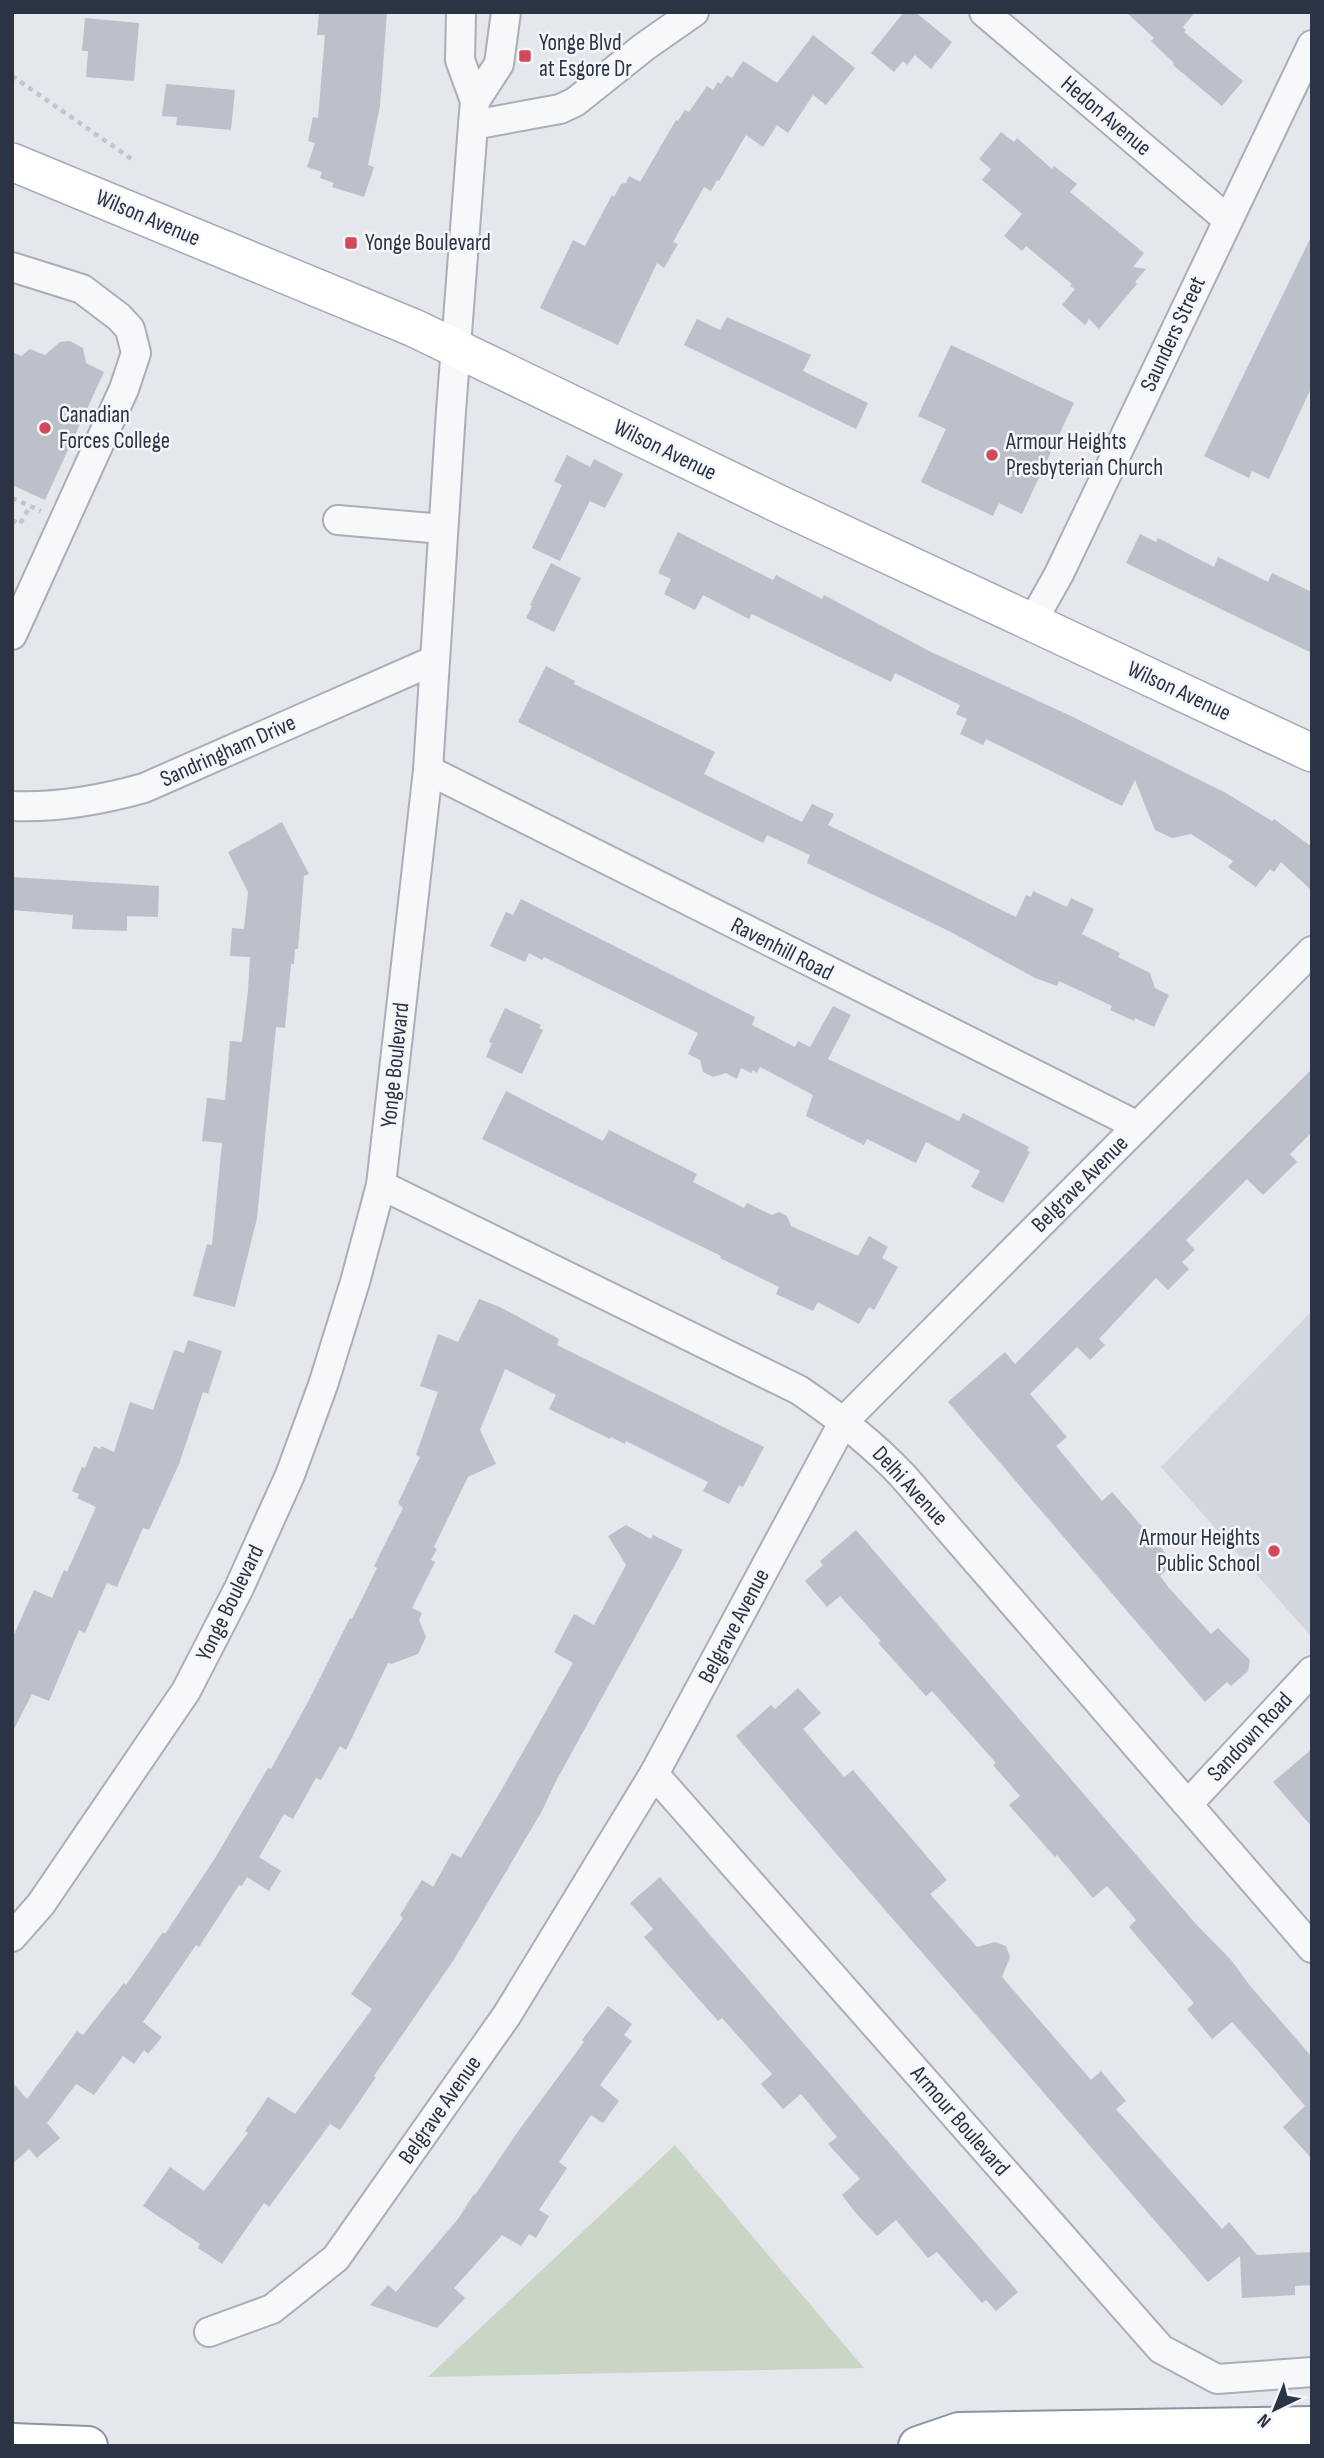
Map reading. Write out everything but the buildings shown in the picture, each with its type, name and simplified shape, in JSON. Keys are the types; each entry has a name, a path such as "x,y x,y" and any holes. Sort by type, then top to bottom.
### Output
{"highway":[{"path":"918,2446 959,2432 1312,2426"},
{"path":"12,2443 88,2446"}],"main road":[{"name":"Wilson Avenue","path":"12,162 414,328 768,499 1312,753"}],"street":[{"name":"Yonge Boulevard","path":"12,1937 41,1904 186,1692 239,1588 290,1475 323,1385 381,1185 428,770 474,113 460,60 461,12"},
{"name":"Yonge Boulevard","path":"474,113 499,64 506,12"},
{"path":"474,113 560,109 575,102 644,47 694,12"},
{"name":"Hedon Avenue","path":"984,12 1227,219"},
{"name":"Saunders Street","path":"1032,622 1059,575 1312,45"},
{"path":"12,267 82,289 120,317 130,329 136,354 124,389 12,635"},
{"path":"338,520 443,528"},
{"name":"Sandringham Drive","path":"12,806 100,800 144,788 435,660"},
{"name":"Ravenhill Road","path":"428,770 1138,1126"},
{"name":"Belgrave Avenue","path":"209,2332 272,2309 336,2258 507,2015 654,1774 844,1421 1312,951"},
{"name":"Delhi Avenue","path":"381,1185 799,1390 844,1421 903,1476 1312,1948"},
{"name":"Sandown Road","path":"1188,1804 1312,1671"},
{"name":"Armour Boulevard","path":"654,1774 1161,2349 1217,2379 1312,2372"}],"path":[{"path":"12,76 133,160"},
{"path":"12,498 30,506 20,524 12,520"}],"shaded area":[{"name":"Armour Heights Public School","path":"1312,1311 1312,1637 1161,1467"}],"green space":[{"path":"675,2145 864,2368 428,2377"}],"place":[{"name":"Yonge Blvd at Esgore Dr","path":"525,56"},
{"name":"Yonge Boulevard","path":"351,243"},
{"name":"Canadian Forces College","path":"45,428"},
{"name":"Armour Heights Presbyterian Church","path":"992,455"},
{"name":"Armour Heights Public School","path":"1274,1551"}]}
